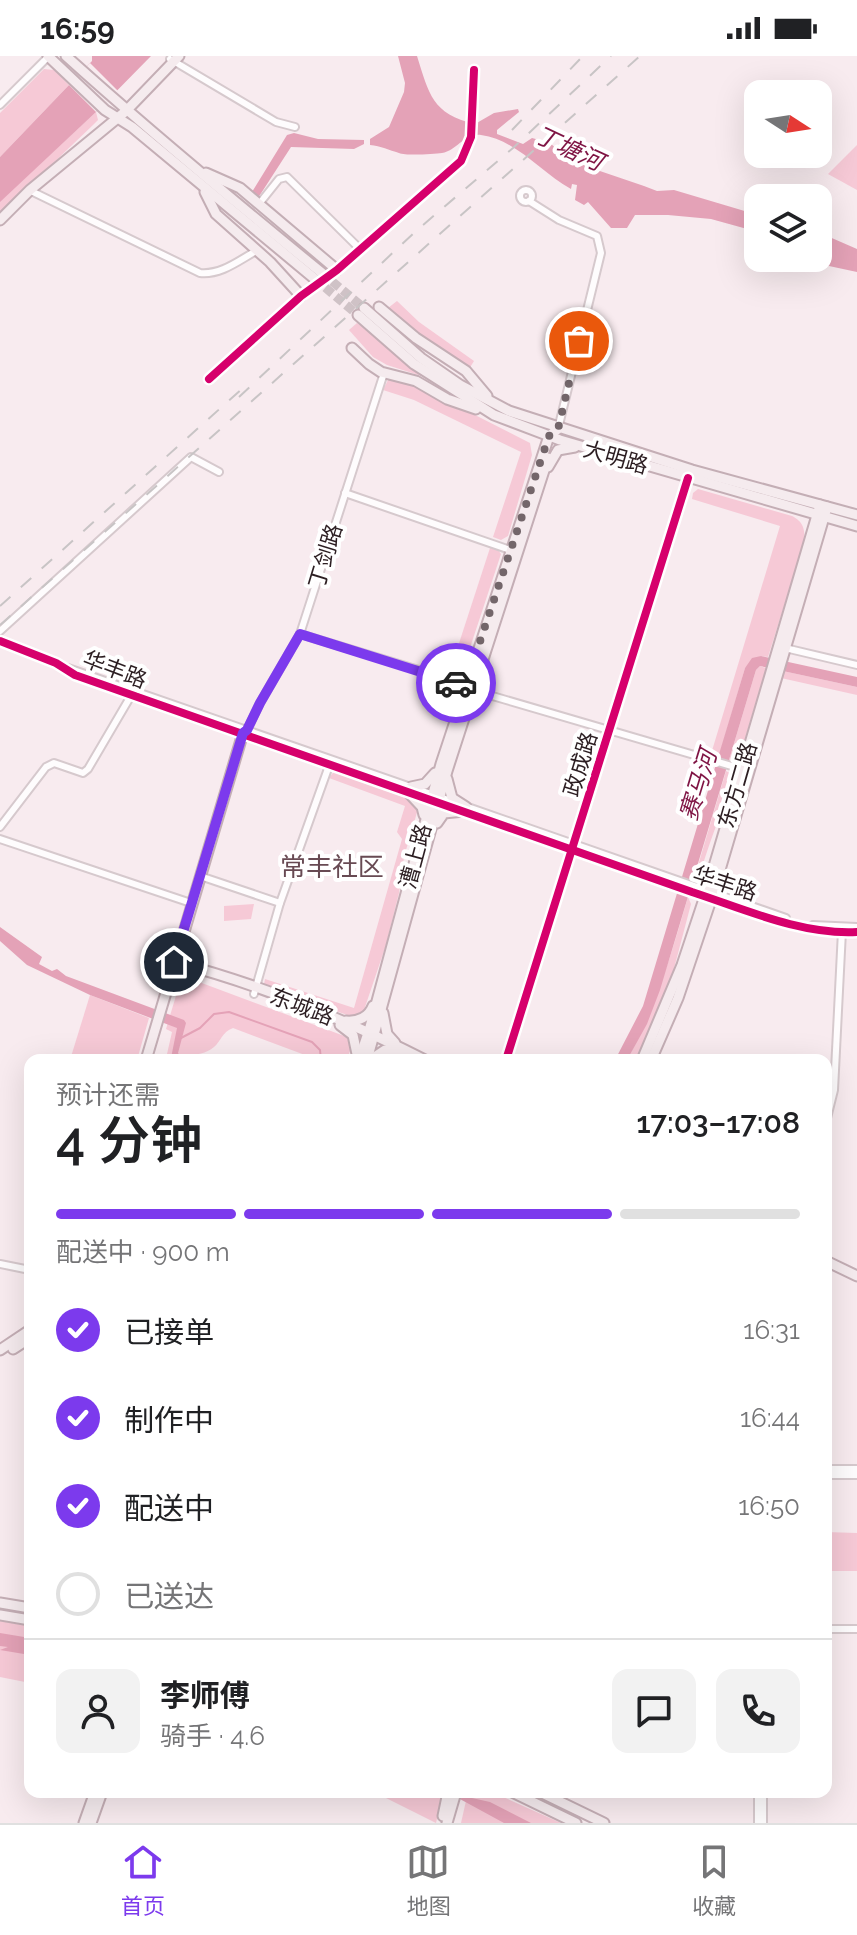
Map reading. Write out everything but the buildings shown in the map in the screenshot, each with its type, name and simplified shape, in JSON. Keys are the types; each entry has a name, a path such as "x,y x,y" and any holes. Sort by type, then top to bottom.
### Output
{"main road":[{"path":"49,56 74,80 116,110 196,169 318,276 201,185 116,110 66,56"},
{"path":"0,218 174,58"},
{"path":"196,169 240,188 336,271"},
{"path":"201,185 216,214 304,294"},
{"path":"379,307 416,338 466,371 493,402"},
{"name":"大明路","path":"857,515 822,511 803,511 590,449 554,434 493,402 421,358 361,312 414,364 494,415 554,434 692,470 822,511 839,521 857,526"},
{"path":"352,348 384,373 416,381 447,399 494,415"},
{"path":"513,422 535,435 539,442 537,469"},
{"name":"漕上路","path":"361,1054 383,1007 429,840 435,799 510,550 537,469 554,434"},
{"name":"漕上路","path":"468,688 554,434"},
{"path":"538,488 558,450 572,447 590,449"},
{"path":"803,511 812,518 816,530 827,522 839,521"},
{"name":"东方二路","path":"645,1054 709,894 742,769 781,655 822,511"},
{"name":"东方二路","path":"654,1054 678,998 775,671"},
{"name":"丁剑路","path":"176,965 246,733"},
{"name":"丁剑路","path":"151,1054 191,903 246,733"},
{"path":"424,823 422,807 410,789 425,784 444,768 452,798 465,809"},
{"name":"漕上路","path":"369,1054 379,992 424,823 435,799"},
{"path":"429,840 444,813 465,809"},
{"name":"东城路","path":"176,965 340,1023 411,1054"},
{"path":"340,1023 371,1013 379,992"},
{"path":"383,1007 387,1034 402,1050"},
{"path":"340,1023 357,1042 358,1054"},
{"path":"378,1054 385,1050 402,1050"},
{"name":"东城路","path":"402,1050 408,1054"},
{"path":"832,1267 857,1279"},
{"path":"0,1350 24,1334"},
{"path":"0,1357 24,1342"},
{"path":"0,1603 24,1607"},
{"path":"0,1615 24,1619"},
{"path":"84,1823 93,1798"},
{"path":"91,1823 100,1798"},
{"path":"444,1823 450,1798"},
{"path":"524,1798 576,1823"},
{"path":"552,1798 604,1823"}],"street":[{"path":"0,105 49,56"},
{"path":"174,58 264,115 295,127"},
{"path":"209,379 461,161 474,121 474,70"},
{"path":"259,204 279,179 287,177 361,250"},
{"path":"29,189 200,273 221,271 256,251"},
{"name":"漕上路","path":"529,201 559,220 597,236 601,253 554,434"},
{"name":"丁剑路","path":"246,733 300,634 384,373"},
{"path":"0,631 191,457 219,472"},
{"name":"政成路","path":"508,1054 688,478"},
{"path":"345,493 510,550"},
{"path":"300,634 468,688 742,769"},
{"name":"华丰路","path":"0,641 64,667 75,675 132,692 794,925 857,930"},
{"path":"781,655 857,665"},
{"path":"0,827 46,767 54,763 83,773 88,769 132,692"},
{"path":"254,991 280,903 331,762"},
{"path":"0,839 191,903"},
{"path":"203,877 280,903"},
{"path":"832,1098 842,930"},
{"path":"0,1264 24,1269"},
{"path":"832,1472 857,1472"},
{"path":"832,1629 857,1629"},
{"path":"760,1823 761,1798"}],"shaded area":[{"path":"92,56 151,56 0,202 0,157 92,61"},
{"path":"398,56 417,56 429,92 449,114 475,124 494,113 518,109 519,112 497,130 497,134 523,144 532,138 550,143 560,152 594,169 657,191 674,190 744,211 744,228 711,219 668,215 635,215 627,228 611,228 588,202 584,205 575,200 577,185 572,184 571,189 506,143 481,135 470,137 447,152 438,153 403,154 370,145 370,139 389,127 405,83"},
{"path":"44,69 54,70 69,85 0,157 0,113"},
{"path":"96,112 98,120 0,214 0,201"},
{"path":"294,133 318,139 364,140 364,144 354,149 291,147 258,198 252,192 287,135"},
{"path":"857,145 857,190 828,174"},
{"path":"832,238 857,249 857,272 832,267"},
{"path":"397,301 419,322 474,361 469,369 388,308"},
{"path":"357,323 431,379 387,365 373,357 349,330"},
{"path":"389,378 413,384 447,405 475,415 530,443 532,455 508,536 501,540 493,537 521,452 414,400 383,390"},
{"path":"698,489 792,516 802,525 805,539 768,657 761,656 745,668 719,756 711,754 780,526 692,499"},
{"path":"490,548 501,554 461,675 449,674"},
{"path":"761,656 857,677 857,687 760,666 756,670 660,990 647,1024 630,1054 618,1054 643,1006 745,668 752,658"},
{"path":"760,666 766,668 739,759 729,760 756,670"},
{"path":"783,671 857,687 857,695 781,678"},
{"path":"335,770 413,801 418,809 404,857 386,945 364,1010 353,1017 264,984 265,979 354,1008 402,839 397,832 405,806 329,778"},
{"path":"726,771 733,775 699,877 694,879"},
{"path":"688,897 691,904 658,1016 639,1054 630,1054 655,1000"},
{"path":"254,904 251,919 224,921 224,906"},
{"path":"0,927 42,957 39,964 52,971 57,969 66,976 184,1020 186,1023 179,1054 172,1054 177,1028 90,995 27,965 0,941"},
{"path":"191,979 347,1037 351,1048 349,1054 302,1054 233,1028 214,1047 203,1053 167,1054 172,1032 166,1029 181,983"},
{"path":"90,995 149,1018 139,1054 72,1054"},
{"path":"832,1532 857,1533 857,1571 832,1571"},
{"path":"0,1621 24,1625 24,1682 0,1677"},
{"path":"0,1633 24,1637 24,1654 0,1650 8,1647 0,1646"},
{"path":"386,1798 442,1798 436,1823"},
{"path":"458,1798 490,1802 531,1823 504,1823"},
{"path":"467,1798 505,1798 561,1823 461,1823"}],"pier":[{"path":"90,63 118,91 96,112 69,85"}],"waterway":[{"name":"赛马河","path":"181,1038 200,1028 214,1014 229,1012 312,1042 320,1054"}],"tunnel":[{"path":"322,273 364,308"},
{"path":"315,279 358,315"}],"railway":[{"path":"512,130 583,56"},
{"path":"239,397 416,231 513,148 611,56"},
{"path":"0,625 640,56"},
{"path":"0,606 244,387"}],"cycle path":[{"path":"209,379 301,296 337,270 461,161 471,137 474,70"},
{"path":"508,1054 688,478"},
{"path":"0,641 56,663 75,675 752,913 815,929 857,932"}],"way so far":[{"path":"456,683 465,686 549,436 558,429 579,341"}],"district":[{"name":"常丰社区","path":"332,867"}],"route":[{"path":"174,962 243,733 300,634 456,683"}],"water label":[{"name":"丁塘河","path":"569,148"}]}
